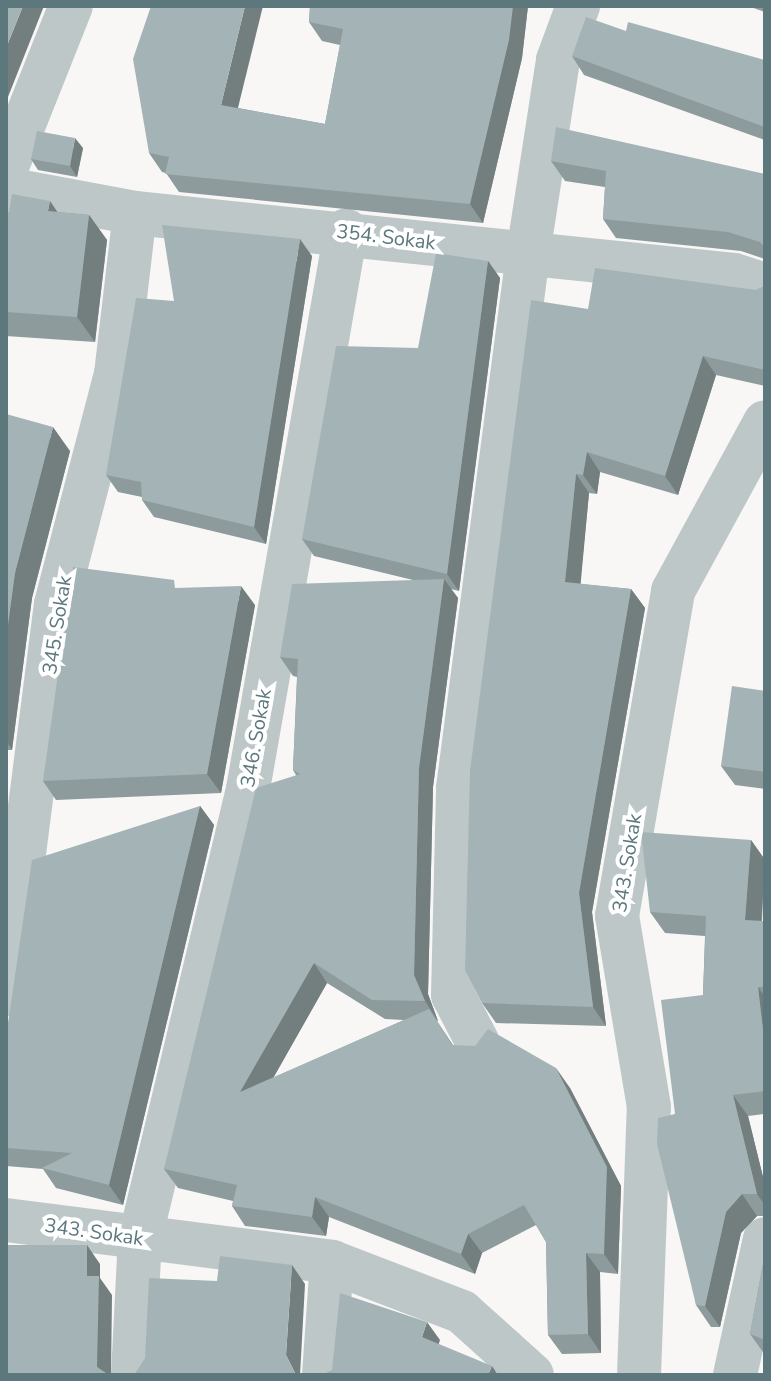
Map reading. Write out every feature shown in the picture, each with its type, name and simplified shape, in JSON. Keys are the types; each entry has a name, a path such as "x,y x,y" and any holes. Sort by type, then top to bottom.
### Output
{"street":[{"path":"6,169 71,6"},
{"path":"478,1043 453,995 458,788 528,254 558,60 578,6"},
{"name":"354. Sokak","path":"6,189 135,213 346,231 765,285"},
{"name":"345. Sokak","path":"6,994 56,604 116,374 135,213"},
{"name":"346. Sokak","path":"133,1375 140,1239 248,789 346,231"},
{"name":"343. Sokak","path":"639,1375 649,1107 617,916 673,591 765,422"},
{"name":"343. Sokak","path":"6,1220 332,1262 462,1312 532,1375"},
{"path":"735,1375 760,1279 765,1239"},
{"path":"324,1375 332,1262"}],"building":[{"path":"6,6 23,6 6,48"},
{"path":"151,6 245,6 221,105 325,124 343,29 309,22 310,6 513,6 509,40 470,204 165,174 169,157 149,153 133,59"},
{"path":"586,17 626,31 628,22 765,60 765,127 572,56"},
{"path":"556,127 765,174 765,248 760,242 728,232 603,219 606,171 551,161"},
{"path":"37,131 75,138 70,166 31,159"},
{"path":"12,194 50,201 48,211 89,215 77,317 6,312 6,212 9,212"},
{"path":"162,225 300,239 254,527 142,500 141,482 106,475 136,298 174,301"},
{"path":"436,253 488,261 447,574 302,539 336,346 418,348"},
{"path":"595,268 756,290 765,286 765,370 703,356 665,476 587,452 583,475 576,474 565,582 631,589 579,893 593,1007 482,1003 465,970 470,771 531,300 588,309"},
{"path":"6,414 53,427 15,573 6,639"},
{"path":"73,567 174,580 175,588 241,586 207,774 43,781"},
{"path":"444,579 419,768 414,975 425,1001 372,1000 314,963 240,1092 429,1009 452,1045 475,1046 488,1029 556,1068 607,1167 604,1254 586,1253 588,1334 548,1335 546,1242 524,1205 468,1234 461,1254 315,1197 312,1217 232,1206 237,1185 164,1169 256,788 300,774 293,770 298,659 280,657 292,584"},
{"path":"732,686 765,691 765,772 721,766"},
{"path":"200,806 109,1185 42,1168 72,1153 6,1148 6,1023 32,860"},
{"path":"641,832 751,840 745,920 765,921 765,987 758,987 765,1047 765,1091 733,1095 757,1194 742,1194 726,1212 705,1306 696,1305 657,1144 658,1118 675,1114 661,1000 703,995 706,916 650,912"},
{"path":"6,1245 87,1245 87,1276 99,1276 97,1367 109,1375 6,1375"},
{"path":"765,1253 765,1340 750,1334"},
{"path":"220,1256 292,1265 286,1355 296,1375 134,1375 145,1358 149,1278 217,1281"},
{"path":"340,1293 427,1322 422,1337 492,1366 488,1375 321,1375 332,1370"}]}
